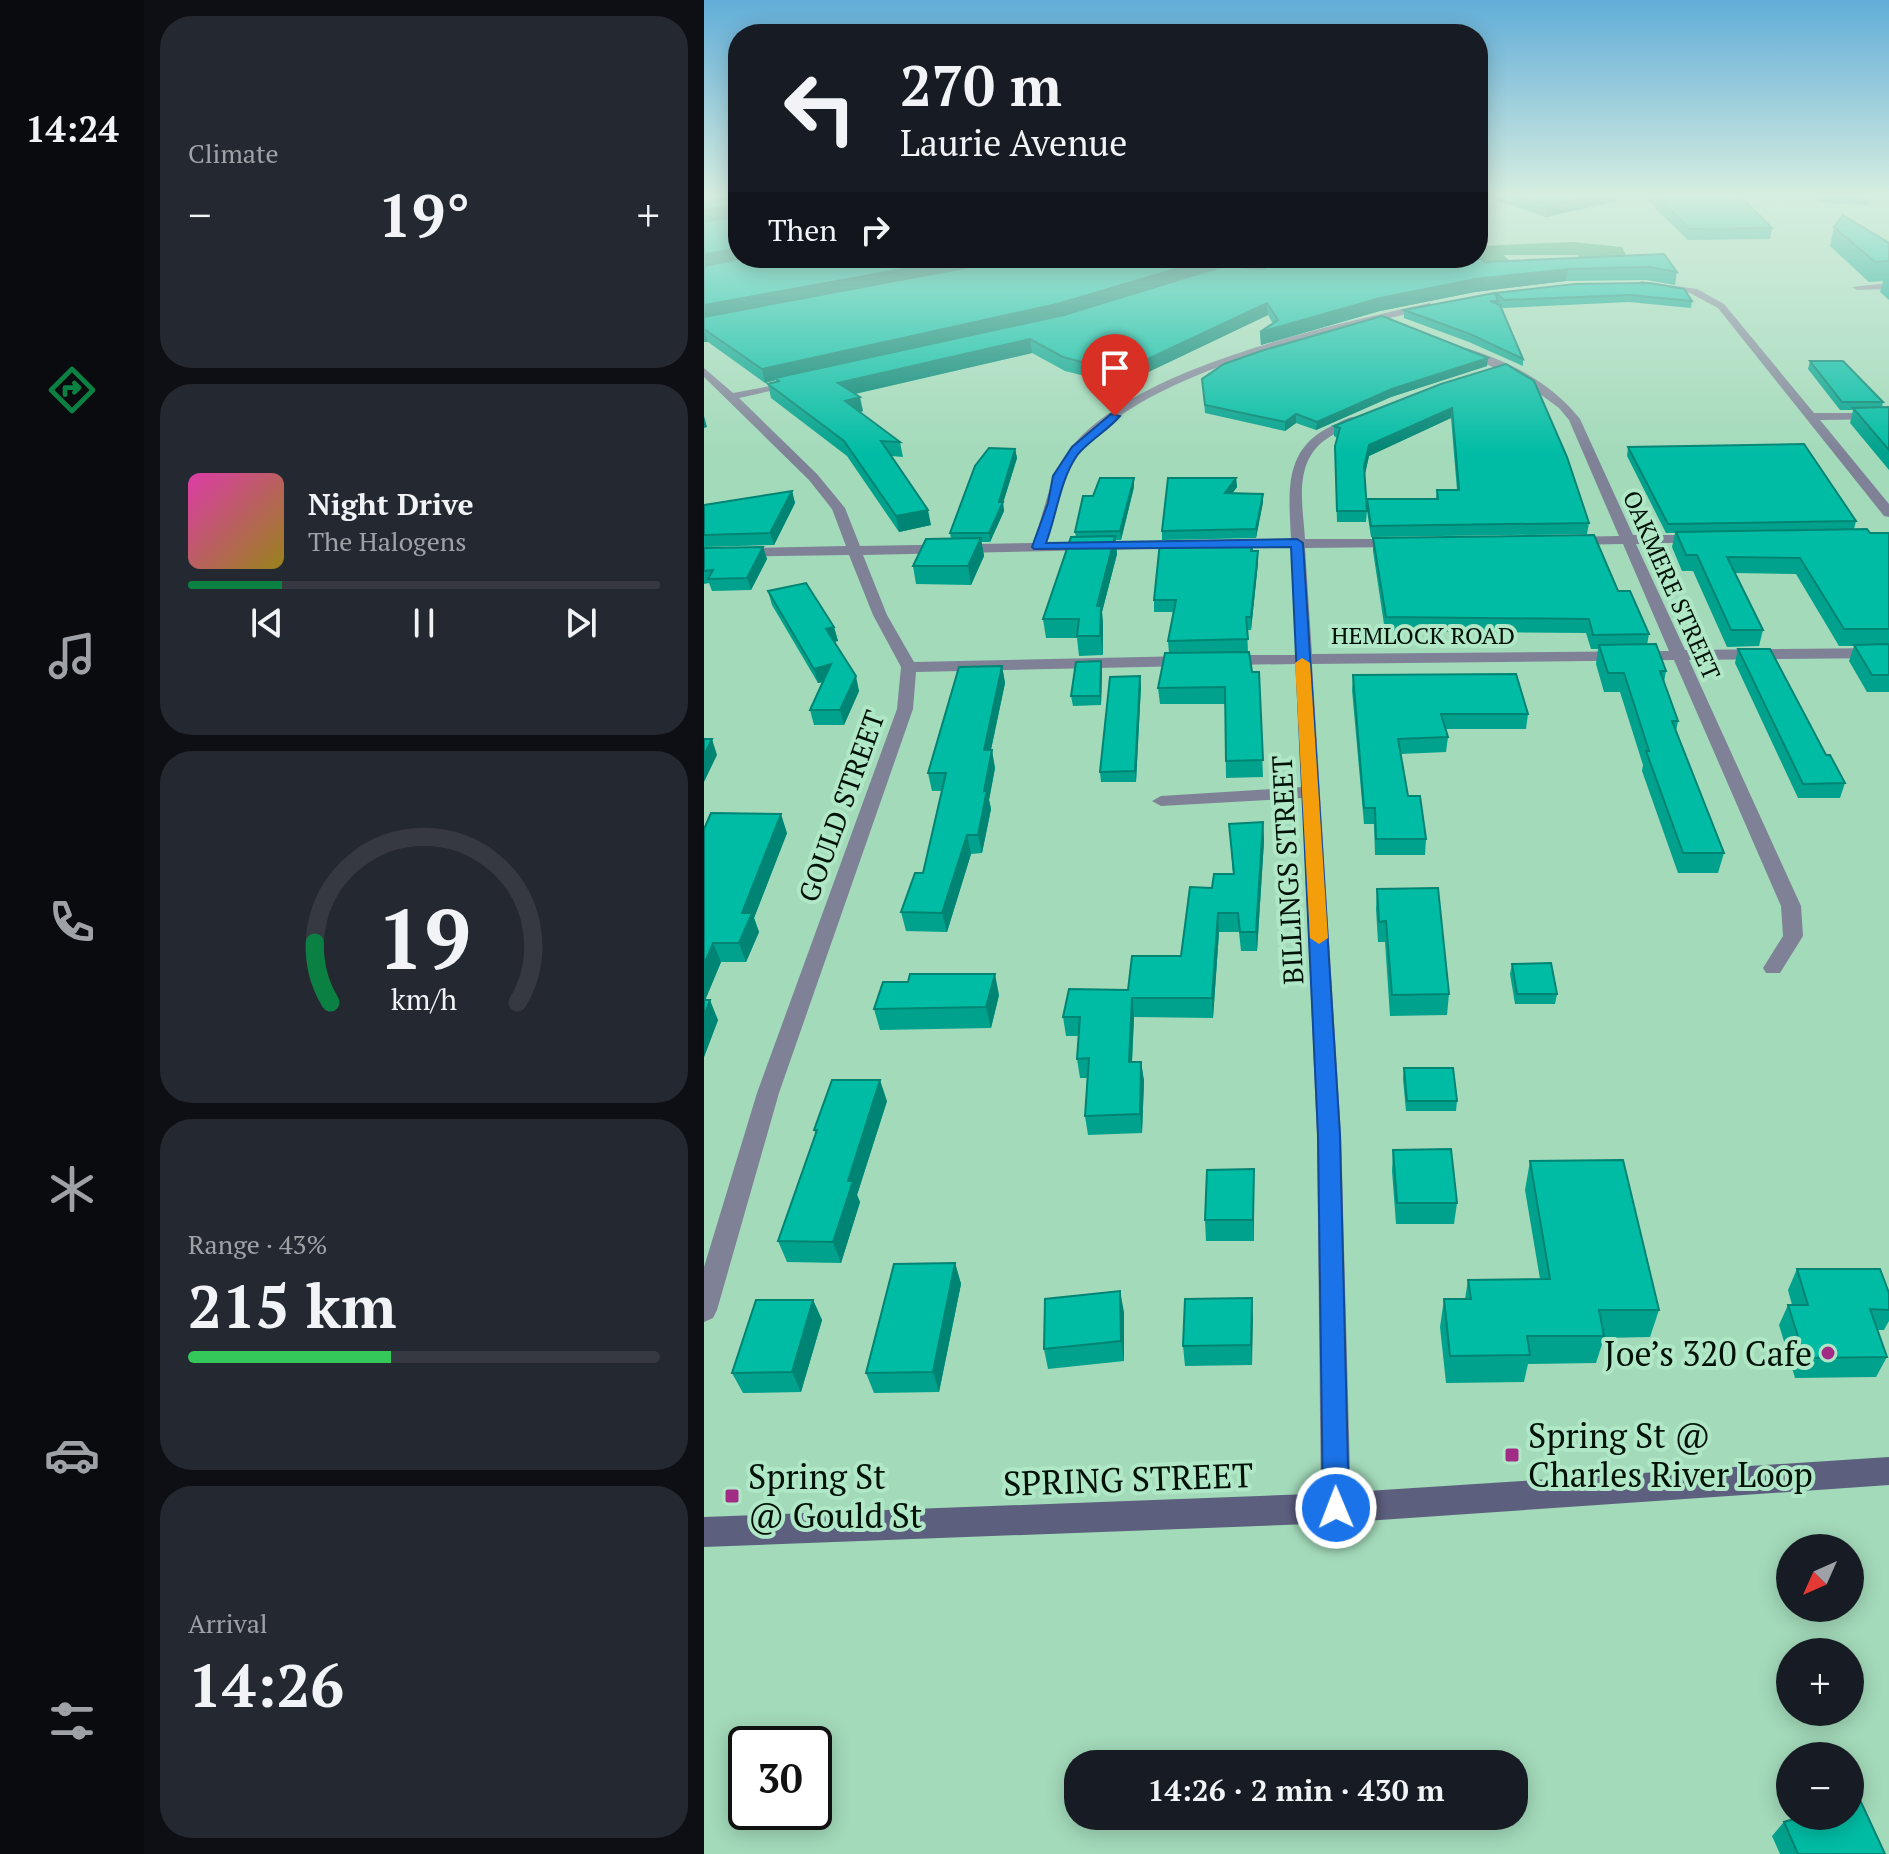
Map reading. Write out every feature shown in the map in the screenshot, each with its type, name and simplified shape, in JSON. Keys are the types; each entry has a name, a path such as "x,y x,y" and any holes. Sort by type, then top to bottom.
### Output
{"main road":[{"name":"SPRING STREET","path":"704,1532 1336,1508 1889,1471"}],"street":[{"path":"1631,284 1685,289 1714,300 1737,321 1889,513"},
{"path":"1857,287 1889,286"},
{"path":"1039,547 1054,503 1059,476 1076,450 1129,406 1211,368 1293,341 1437,305"},
{"path":"1384,317 1409,327"},
{"name":"OAKMERE STREET","path":"1446,343 1505,367 1558,398 1574,419 1791,906 1793,936 1773,968"},
{"path":"1477,376 1505,367"},
{"path":"704,371 813,477 838,508 880,615 909,667"},
{"path":"730,397 799,382"},
{"name":"BILLINGS STREET","path":"1336,1508 1329,1135 1295,483 1309,444 1328,431 1380,410"},
{"path":"1811,417 1889,416"},
{"path":"1553,541 1709,538"},
{"path":"704,553 1417,543"},
{"name":"HEMLOCK ROAD","path":"909,667 1889,653"},
{"name":"GOULD STREET","path":"704,1310 768,1093 905,709 909,667"},
{"path":"1161,801 1311,792"}],"building":[{"path":"704,282 834,282 704,305"},
{"path":"893,282 1133,282 1057,304 762,369 704,329 704,317"},
{"path":"1173,282 1463,282 1380,298 1260,332 1278,320 1267,303 1120,372 1063,357 1030,339 838,383 860,397 845,401 900,442 881,441 928,510 896,516 844,441 768,384 779,381 775,378 1064,315"},
{"path":"1649,283 1684,289 1692,301 1630,295 1504,300 1496,293 1575,284"},
{"path":"1495,293 1498,301 1490,301 1500,305 1523,359 1470,334 1404,310"},
{"path":"1382,316 1488,358 1392,389 1317,422 1296,414 1285,422 1205,405 1202,379 1224,364"},
{"path":"1810,361 1843,361 1883,402 1842,402"},
{"path":"1506,364 1534,381 1567,457 1589,523 1371,526 1367,499 1438,499 1437,490 1459,490 1452,408 1369,445 1364,467 1367,511 1337,511 1335,446 1340,428 1334,426 1441,384"},
{"path":"1889,407 1889,450 1853,408"},
{"path":"1804,444 1856,521 1668,524 1628,447"},
{"path":"989,448 1015,449 999,502 1003,502 989,533 950,533 975,466"},
{"path":"1100,478 1134,478 1120,531 1075,532 1083,496 1093,496"},
{"path":"1168,478 1236,478 1225,493 1263,494 1256,529 1162,531"},
{"path":"792,491 770,533 704,535 704,505"},
{"path":"1867,529 1870,533 1889,533 1889,629 1844,629 1800,558 1727,557 1763,630 1731,630 1697,555 1686,555 1676,532"},
{"path":"1594,535 1618,591 1630,591 1649,634 1593,635 1589,619 1386,617 1373,538"},
{"path":"1115,536 1097,606 1101,606 1100,636 1077,636 1079,619 1043,619 1071,537"},
{"path":"981,538 968,566 913,566 926,539"},
{"path":"1253,541 1251,551 1258,551 1251,617 1246,617 1248,639 1168,641 1176,600 1154,600 1160,542"},
{"path":"763,547 747,578 708,579 713,570 704,571 704,548"},
{"path":"806,583 834,627 826,629 856,676 840,710 810,710 831,664 814,669 768,591"},
{"path":"1656,644 1666,671 1660,671 1678,721 1672,721 1724,853 1683,853 1646,751 1649,751 1624,673 1608,673 1599,645"},
{"path":"1889,644 1889,675 1872,675 1854,645"},
{"path":"1738,649 1770,649 1826,755 1830,755 1845,783 1803,784"},
{"path":"1249,652 1252,672 1259,672 1263,760 1226,761 1225,687 1158,688 1165,653"},
{"path":"1101,661 1100,696 1071,696 1076,662"},
{"path":"1002,666 984,750 992,750 978,835 967,835 942,913 901,912 915,873 923,873 946,773 928,773 959,667"},
{"path":"1516,674 1528,714 1441,714 1448,737 1398,739 1408,796 1420,796 1426,839 1376,839 1375,808 1364,808 1353,675"},
{"path":"1140,676 1135,771 1100,772 1110,677"},
{"path":"704,739 712,739 704,755"},
{"path":"711,813 781,814 742,913 752,913 739,943 713,943 704,965 704,829"},
{"path":"1263,822 1256,932 1240,932 1238,913 1218,913 1212,998 1132,998 1129,1062 1141,1062 1140,1114 1085,1116 1089,1058 1077,1059 1080,1017 1063,1017 1069,989 1128,990 1132,956 1181,956 1190,887 1212,888 1214,874 1234,874 1229,824"},
{"path":"1438,888 1449,994 1392,995 1386,921 1379,922 1377,889"},
{"path":"1551,963 1557,994 1517,994 1512,964"},
{"path":"910,974 995,974 986,1007 874,1009 883,982 908,982"},
{"path":"704,1000 710,1000 704,1016"},
{"path":"1404,1068 1453,1068 1457,1101 1407,1101"},
{"path":"832,1080 880,1080 848,1181 853,1181 833,1242 778,1241 817,1130 814,1130"},
{"path":"1451,1149 1457,1203 1397,1203 1393,1150"},
{"path":"1623,1160 1659,1310 1599,1310 1604,1336 1527,1336 1530,1355 1450,1356 1444,1299 1471,1299 1468,1280 1550,1279 1530,1161"},
{"path":"1254,1169 1253,1220 1205,1220 1207,1170"},
{"path":"955,1263 933,1372 866,1373 894,1264"},
{"name":"Joe’s 320 Cafe","path":"1797,1269 1880,1269 1889,1293 1889,1310 1870,1309 1887,1357 1805,1358 1788,1305 1808,1305"},
{"path":"1120,1291 1121,1341 1044,1349 1045,1299"},
{"path":"1252,1298 1251,1345 1183,1346 1185,1299"},
{"path":"756,1300 813,1300 792,1372 732,1373"},
{"path":"1864,1809 1885,1854 1798,1854 1788,1830 1864,1830"}],"slow traffic":[{"path":"1302,663 1319,938"}],"place":[{"name":"Joe’s 320 Cafe","path":"1828,1353"},
{"name":"Spring St @ Charles River Loop","path":"1512,1455"},
{"name":"Spring St @ Gould St","path":"732,1496"}],"route":[{"path":"1115,416 1076,450 1059,476 1054,503 1039,547 1297,543 1329,1135 1336,1508"}]}
